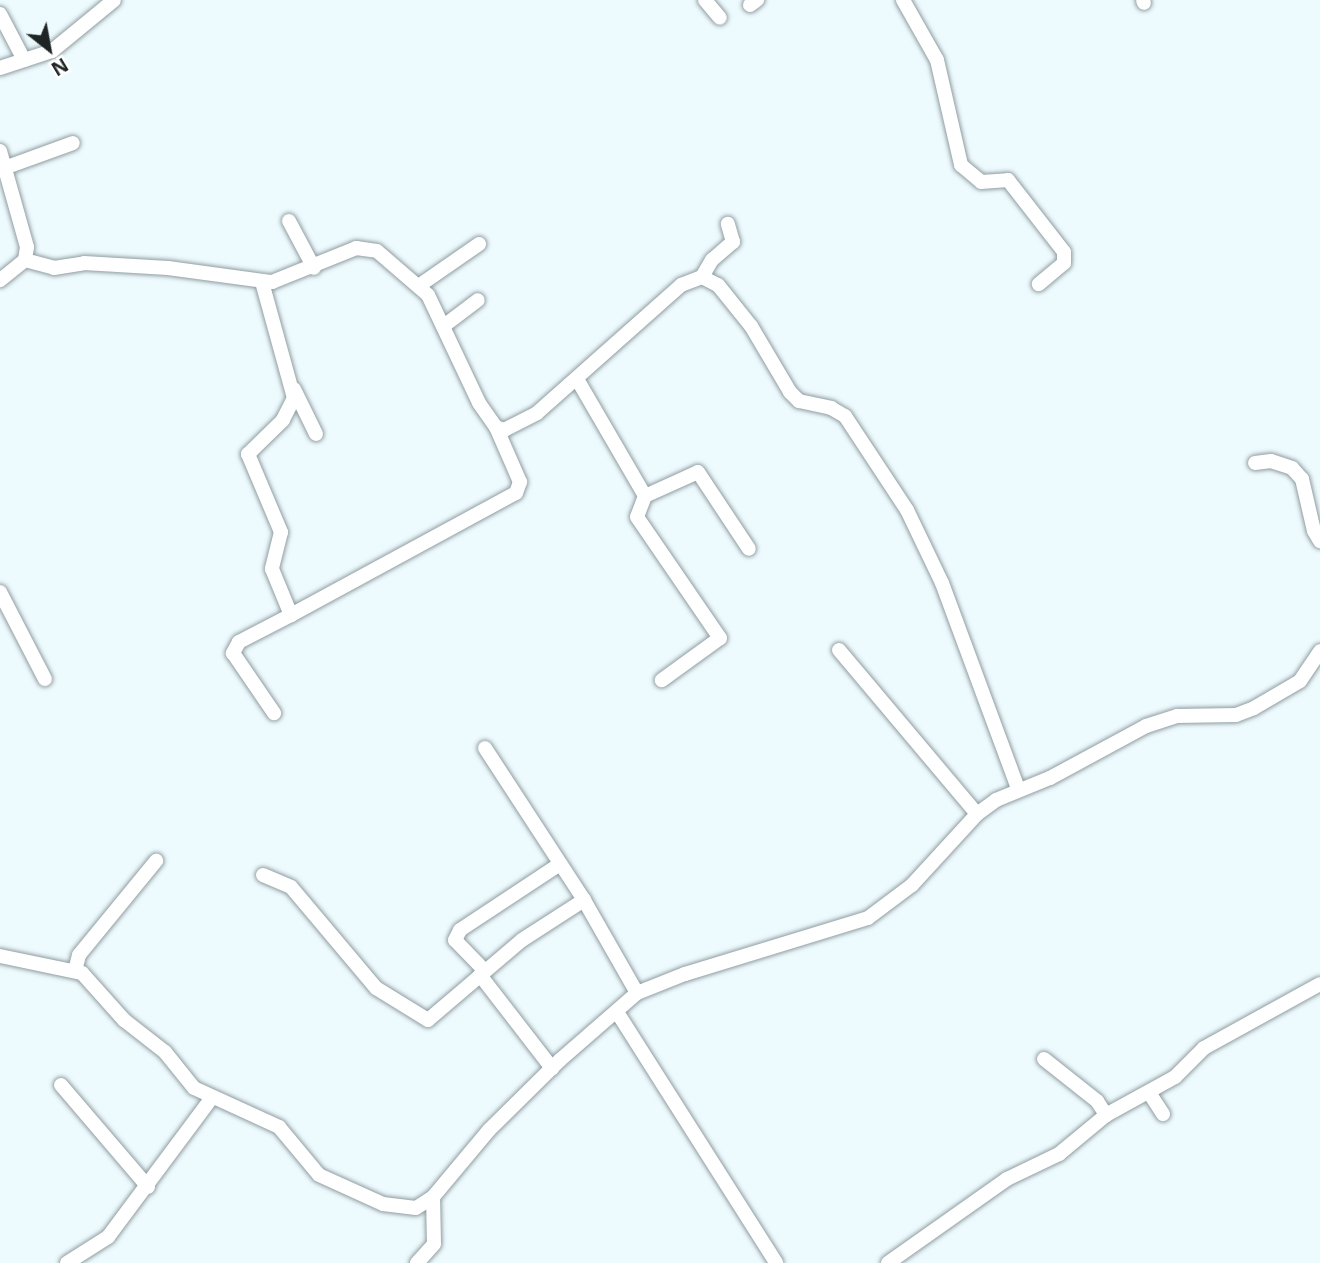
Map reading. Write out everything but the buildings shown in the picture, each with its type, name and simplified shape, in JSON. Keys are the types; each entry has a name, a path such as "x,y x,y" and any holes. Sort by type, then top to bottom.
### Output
{"street":[{"path":"0,68 52,51 114,0"},
{"path":"705,0 720,18"},
{"path":"903,0 937,60 961,165 981,182 1008,180 1064,252 1065,263 1039,284"},
{"path":"0,14 24,60"},
{"path":"7,167 73,143"},
{"path":"0,151 7,167 27,247 25,260 0,280"},
{"path":"289,221 314,268"},
{"path":"496,427 512,428 529,418 577,379 681,285 702,277 712,260 733,242 728,223"},
{"path":"420,285 479,244"},
{"path":"25,260 54,268 84,263 168,268 262,282 314,268 356,248 370,249 420,285 445,325 461,366 496,427 520,482 516,494 234,648 237,661 274,713"},
{"path":"702,277 727,294 799,401 831,408 845,416 907,510 942,583 1018,788"},
{"path":"262,282 293,388 316,434"},
{"path":"445,325 478,300"},
{"path":"577,379 645,496"},
{"path":"291,615 272,569 281,532 248,454 291,409 293,388"},
{"path":"1255,463 1271,461 1292,468 1302,479 1314,531 1320,541"},
{"path":"662,680 720,638 637,517 645,496 698,472 749,549"},
{"path":"0,592 45,679"},
{"path":"839,650 977,814"},
{"path":"0,956 75,971 93,981 124,1020 154,1041 194,1088 211,1099 279,1128 319,1175 356,1193 402,1209 416,1208 433,1197 489,1130 552,1068 637,993 685,974 868,918 926,873 977,814 1018,788 1050,778 1146,726 1178,716 1236,715 1254,708 1300,681 1320,651"},
{"path":"485,748 584,900 637,993"},
{"path":"75,971 79,955 156,861"},
{"path":"552,1068 483,973 455,940 460,930 560,864"},
{"path":"263,875 291,887 376,988 420,1018 432,1018 538,929 584,900"},
{"path":"888,1263 1007,1179 1066,1149 1106,1115 1150,1094 1215,1041 1320,984"},
{"path":"617,1012 776,1263"},
{"path":"1044,1059 1084,1089 1106,1115"},
{"path":"61,1085 148,1187"},
{"path":"1150,1094 1163,1114"},
{"path":"66,1263 108,1237 148,1187 211,1099"},
{"path":"417,1263 434,1244 433,1197"}]}
